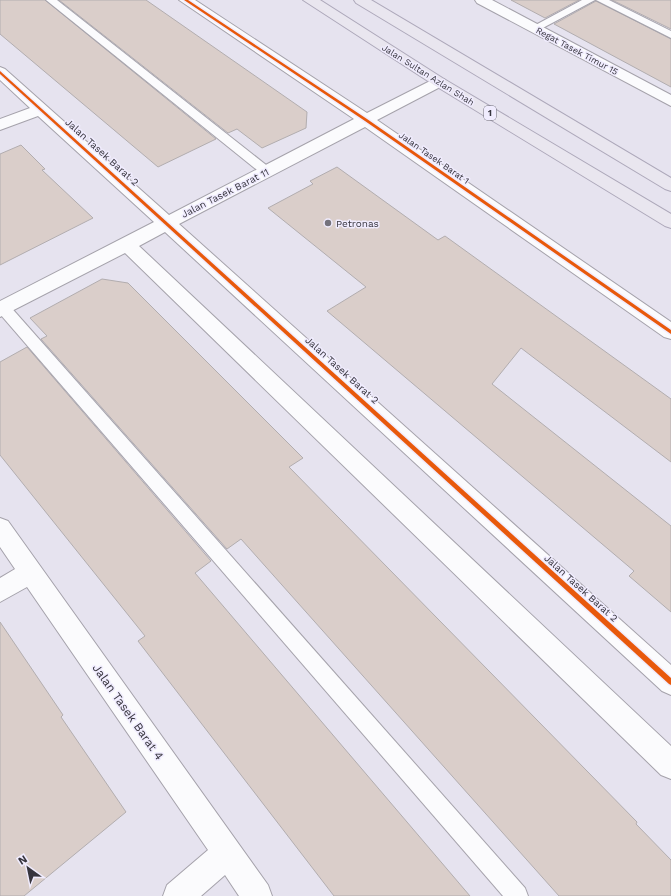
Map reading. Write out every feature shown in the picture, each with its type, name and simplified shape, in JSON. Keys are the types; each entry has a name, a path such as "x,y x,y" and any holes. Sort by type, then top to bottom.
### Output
{"main road":[{"name":"Jalan Sultan Azlan Shah","path":"310,0 439,82 671,222"},
{"path":"361,0 671,185"}],"street":[{"name":"Jalan Tasek Barat 1","path":"186,0 366,120 671,332"},
{"name":"Regat Tasek Timur 15","path":"482,0 671,101"},
{"name":"Jalan Tasek Barat 2","path":"0,72 671,682"},
{"name":"Jalan Tasek Barat 11","path":"2,309 439,82"},
{"path":"0,125 41,109"},
{"path":"126,244 671,765"},
{"name":"Jalan Tasek Barat 4","path":"0,528 257,896"},
{"path":"0,591 31,572"},
{"path":"178,896 227,853"}],"lane":[{"path":"51,0 266,171"},
{"path":"535,28 590,0"},
{"path":"601,0 671,35"},
{"path":"2,309 518,896"}],"building":[{"path":"0,0 45,0 216,139 158,167 0,34"},
{"path":"59,0 146,0 307,112 306,128 262,148 237,129 228,133"},
{"path":"511,0 579,0 545,18"},
{"path":"612,0 671,0 671,29"},
{"path":"596,1 671,39 671,87 554,24"},
{"path":"21,145 45,169 42,170 93,218 0,265 0,154"},
{"path":"337,167 438,240 445,236 671,399 671,462 521,348 492,384 671,526 671,612 629,576 634,571 327,311 366,287 268,208 313,184 310,181"},
{"path":"102,279 128,283 303,458 289,467 637,822 636,824 671,860 671,896 559,896 241,539 227,549 41,339 47,336 30,318"},
{"path":"27,347 211,561 195,573 470,896 334,896 138,641 145,636 0,455 0,362"},
{"path":"0,622 63,715 61,717 126,812 24,896 0,896"}],"cycle path":[{"path":"186,0 366,120 671,332"},
{"path":"0,72 671,682"}],"place":[{"name":"Petronas","path":"328,223"}]}
